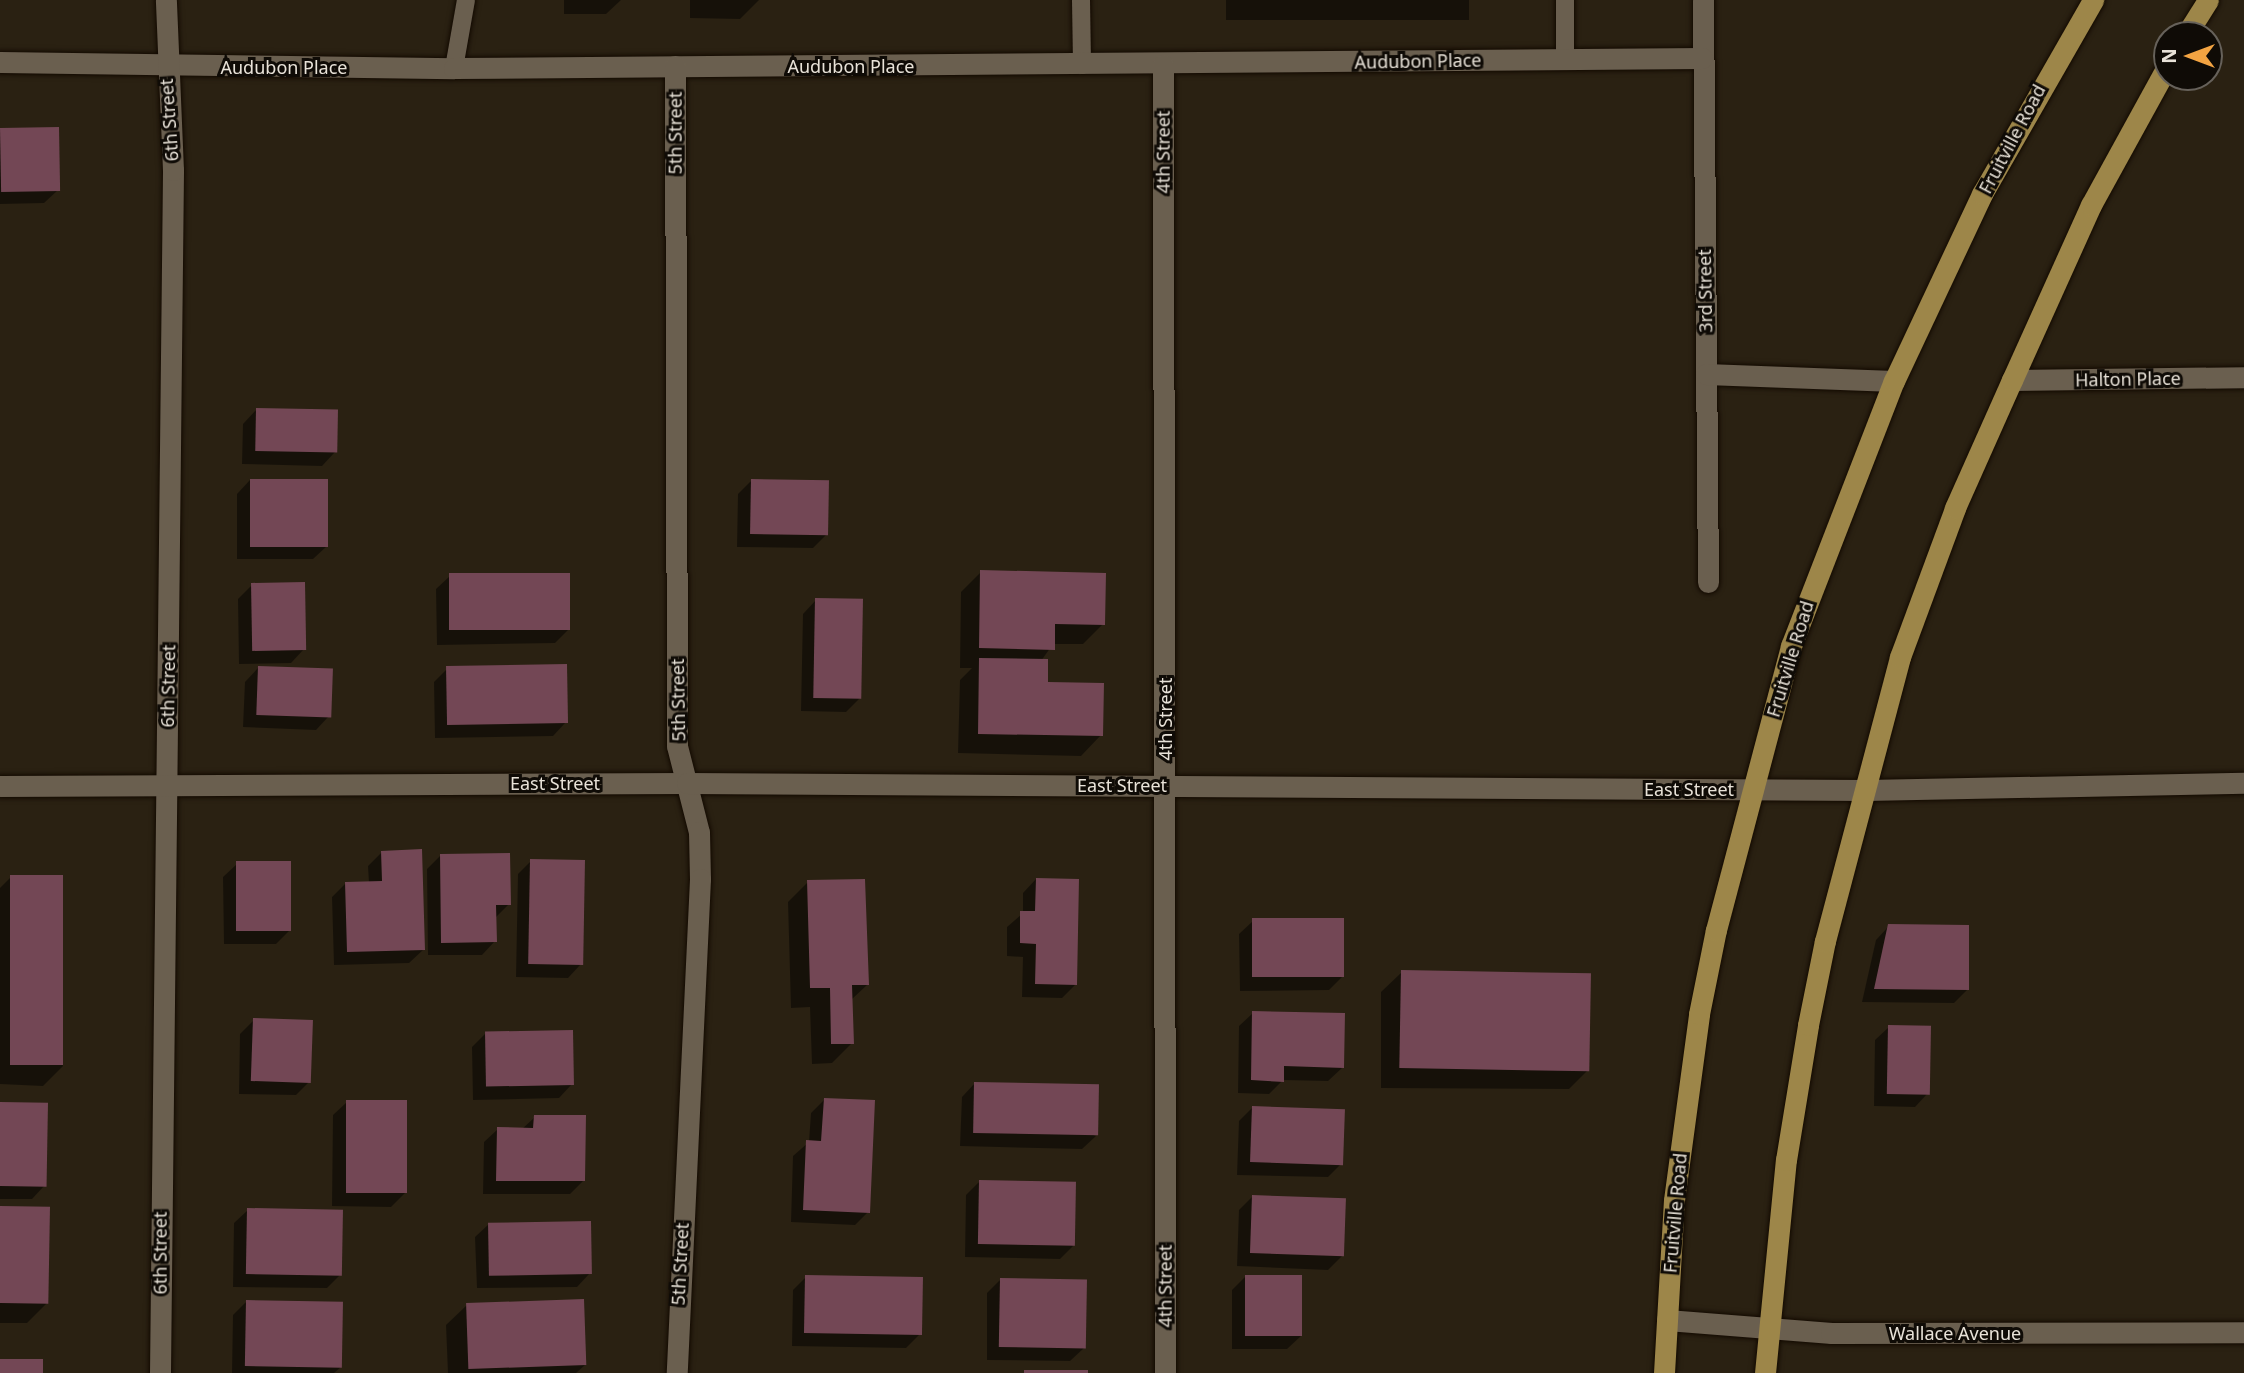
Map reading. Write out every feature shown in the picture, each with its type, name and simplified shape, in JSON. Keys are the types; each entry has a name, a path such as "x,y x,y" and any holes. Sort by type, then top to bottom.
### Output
{"main road":[{"name":"Fruitville Road","path":"1664,1373 1674,1200 1699,1014 1716,930 1791,646 1894,381 1982,194 2093,0"},
{"path":"2195,21 2208,0"},
{"path":"1765,1373 1767,1326 1786,1160 1808,1025 1900,657 1955,508 2012,380 2091,205 2154,91"}],"street":[{"name":"6th Street","path":"159,1373 173,170 165,66 166,0"},
{"name":"3rd Street","path":"1703,0 1708,582"},
{"name":"Audubon Place","path":"0,62 454,68 1163,65 1702,58"},
{"name":"4th Street","path":"1163,65 1165,1373"},
{"name":"5th Street","path":"675,66 677,746 699,832 700,879 677,1373"},
{"path":"1706,374 1894,381"},
{"name":"Halton Place","path":"2012,380 2244,377"},
{"name":"East Street","path":"0,786 687,783 1866,790 2244,783"},
{"name":"Wallace Avenue","path":"1667,1320 1831,1333 2244,1332"}],"lane":[{"path":"454,68 466,0"},
{"path":"1081,0 1082,65"},
{"path":"1565,0 1565,60"}],"building":[{"path":"59,127 60,191 1,192 0,128"},
{"path":"256,408 338,409 337,452 255,451"},
{"path":"250,479 328,479 328,547 250,547"},
{"path":"751,479 829,480 828,535 750,534"},
{"path":"980,570 1106,573 1105,625 1055,624 1055,650 979,648"},
{"path":"449,573 570,573 570,630 449,630"},
{"path":"305,582 306,650 252,651 251,583"},
{"path":"815,598 863,599 861,699 813,698"},
{"path":"979,658 1048,659 1048,682 1104,683 1103,736 978,734"},
{"path":"567,664 568,723 447,725 446,666"},
{"path":"258,666 333,669 331,718 256,715"},
{"path":"422,849 425,950 347,952 345,882 382,881 381,851"},
{"path":"510,853 511,905 496,905 497,942 441,943 440,854"},
{"path":"530,859 585,860 583,965 528,964"},
{"path":"236,861 291,861 291,931 236,931"},
{"path":"10,875 63,875 63,1065 10,1065"},
{"path":"1036,878 1079,879 1077,985 1035,984 1036,944 1020,943 1020,911 1035,911"},
{"path":"865,879 869,985 852,985 854,1044 831,1044 830,988 810,988 807,880"},
{"path":"1252,918 1344,918 1344,977 1252,977"},
{"path":"1888,924 1969,925 1969,990 1874,989"},
{"path":"1401,970 1591,973 1589,1071 1399,1068"},
{"path":"1252,1011 1345,1013 1344,1068 1284,1066 1284,1082 1251,1080"},
{"path":"253,1018 313,1020 311,1083 251,1081"},
{"path":"1888,1025 1931,1026 1930,1095 1887,1094"},
{"path":"573,1030 574,1085 486,1087 485,1032"},
{"path":"974,1082 1099,1084 1098,1135 973,1133"},
{"path":"824,1098 875,1100 870,1213 803,1210 806,1140 821,1141"},
{"path":"346,1100 407,1100 407,1193 346,1193"},
{"path":"0,1102 48,1103 47,1187 0,1186"},
{"path":"1252,1106 1345,1109 1343,1165 1250,1162"},
{"path":"534,1115 586,1115 585,1181 496,1181 497,1127 533,1128"},
{"path":"979,1180 1076,1182 1075,1246 978,1244"},
{"path":"1252,1195 1346,1198 1344,1256 1250,1253"},
{"path":"0,1206 50,1207 48,1304 0,1303"},
{"path":"247,1208 343,1210 342,1276 246,1274"},
{"path":"591,1221 592,1274 489,1276 488,1223"},
{"path":"805,1275 923,1277 922,1335 804,1333"},
{"path":"1245,1275 1302,1275 1302,1336 1245,1336"},
{"path":"1000,1278 1087,1280 1086,1349 999,1347"},
{"path":"584,1299 586,1365 468,1369 466,1303"},
{"path":"246,1300 343,1302 342,1368 245,1366"},
{"path":"0,1359 43,1359 43,1373 0,1373"},
{"path":"1024,1370 1088,1370 1088,1373 1024,1373"}]}
